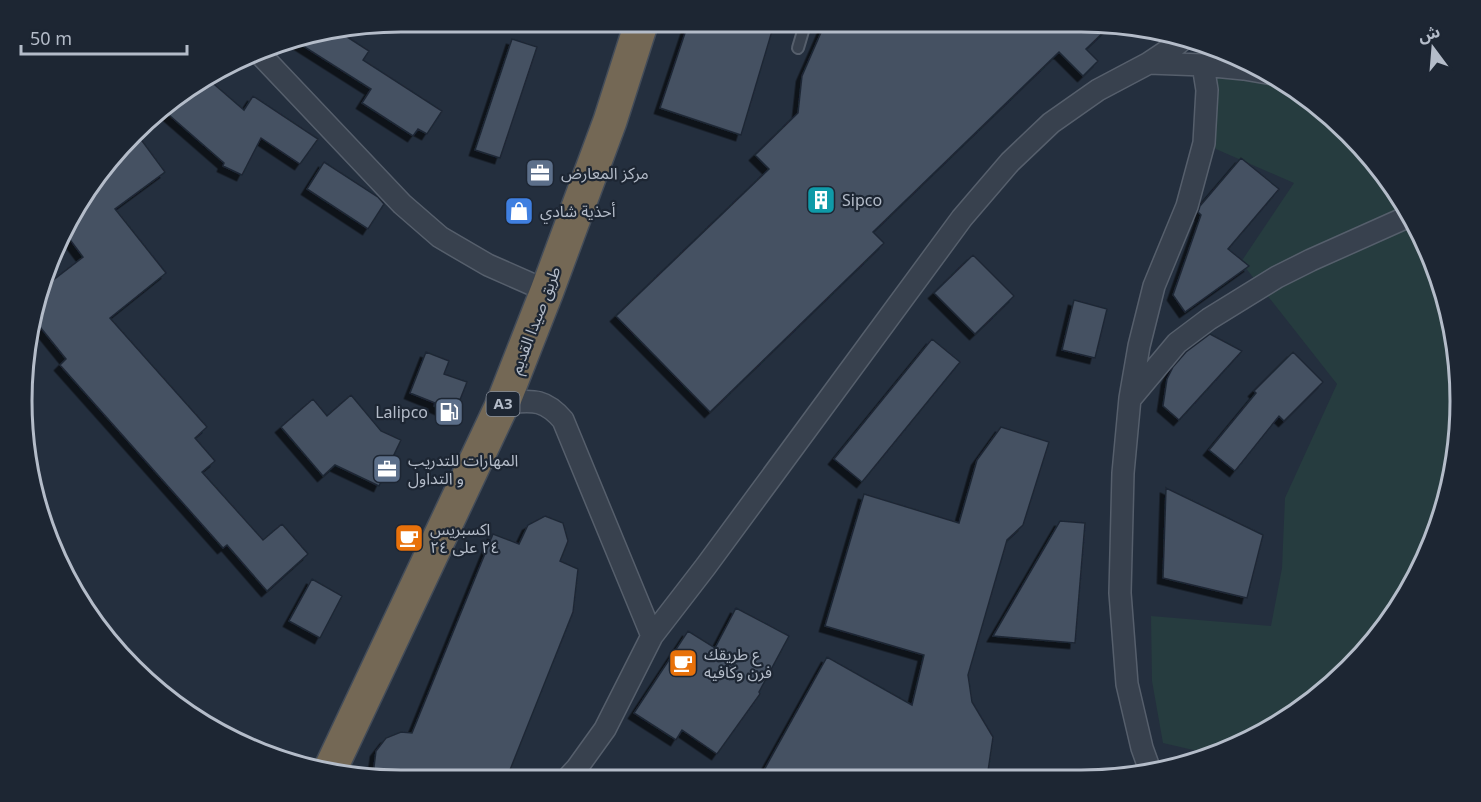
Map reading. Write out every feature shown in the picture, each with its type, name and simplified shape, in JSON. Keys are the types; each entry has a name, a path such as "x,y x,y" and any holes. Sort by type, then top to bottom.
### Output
{"highway":[{"name":"طريق صيدا القديم","path":"334,764 503,403 610,121 638,32"}],"street":[{"path":"575,770 605,729 652,636 962,218 1010,162 1051,123 1098,90 1149,63 1177,44"},
{"path":"264,58 402,204 440,237 488,265 547,291"},
{"path":"1149,63 1240,69"},
{"path":"1148,764 1126,684 1120,593 1123,473 1130,398 1138,346 1154,286 1187,206 1204,144 1207,90 1203,65"},
{"path":"1130,398 1177,343 1209,319 1277,277 1402,220"},
{"path":"503,403 536,401 557,413 563,420 652,636"}],"lane":[{"path":"798,48 803,32"}],"green space":[{"path":"1200,68 1271,85 1324,123 1358,157 1400,216 1430,282 1442,329 1450,401 1442,473 1430,520 1400,586 1373,626 1358,645 1324,679 1305,694 1265,721 1198,751 1163,743 1152,681 1151,616 1271,626 1282,568 1285,498 1337,384 1241,262 1294,183 1209,146"}],"building":[{"path":"685,32 772,32 741,135 660,108"},
{"name":"Sipco","path":"821,32 1104,32 1086,49 1098,61 1083,76 1059,52 873,232 884,243 710,412 616,316 769,169 755,155 798,113 802,76"},
{"path":"346,36 369,51 363,60 442,111 427,134 418,129 413,136 362,103 371,89 302,45"},
{"path":"512,39 537,47 500,158 475,150"},
{"path":"213,83 244,110 253,96 318,139 300,164 261,138 242,175 223,166 224,163 168,114"},
{"path":"141,139 165,172 115,209 166,273 110,318 207,427 195,438 215,461 202,472 263,540 282,524 308,554 267,591 227,545 223,548 60,365 66,359 40,326 44,305 51,282 83,257 70,238 81,216 108,176"},
{"path":"1241,158 1279,189 1228,249 1249,266 1185,312 1173,295 1201,215 1198,212 1200,206"},
{"path":"324,162 378,197 384,204 368,229 307,189"},
{"path":"973,255 1014,296 975,334 934,293"},
{"path":"1074,300 1107,309 1095,358 1062,350"},
{"path":"1210,334 1242,351 1179,420 1163,406 1167,379 1173,367 1186,352"},
{"path":"932,339 960,362 862,482 834,459"},
{"path":"426,352 449,361 444,374 467,382 454,415 434,406 435,403 410,393"},
{"path":"1293,352 1323,382 1284,421 1279,416 1235,471 1209,450 1256,393 1254,391"},
{"path":"351,395 381,431 401,440 379,486 335,465 323,476 281,427 313,399 327,416"},
{"path":"1001,427 1049,442 1023,525 1007,540 968,675 972,702 993,737 988,770 764,770 827,657 912,705 924,655 825,626 864,494 959,523 977,460"},
{"path":"1166,488 1263,535 1247,598 1163,578"},
{"path":"545,516 563,523 568,541 560,561 578,569 573,612 510,770 375,770 376,751 386,738 401,732 412,733 493,534 519,544 528,525"},
{"path":"1060,521 1085,523 1075,643 993,636"},
{"path":"312,579 342,596 320,638 289,621"},
{"path":"736,608 789,636 760,694 717,754 682,730 676,740 634,713 688,631 715,648"}],"place":[{"name":"مركز المعارض","path":"540,173"},
{"name":"Sipco","path":"821,200"},
{"name":"أحذية شادي","path":"519,211"},
{"name":"Lalipco","path":"449,412"},
{"name":"المهارات للتدريب و التداول","path":"387,469"},
{"name":"اكسبريس ٢٤ على ٢٤","path":"409,538"},
{"name":"ع طريقك فرن وكافيه","path":"683,663"}]}
